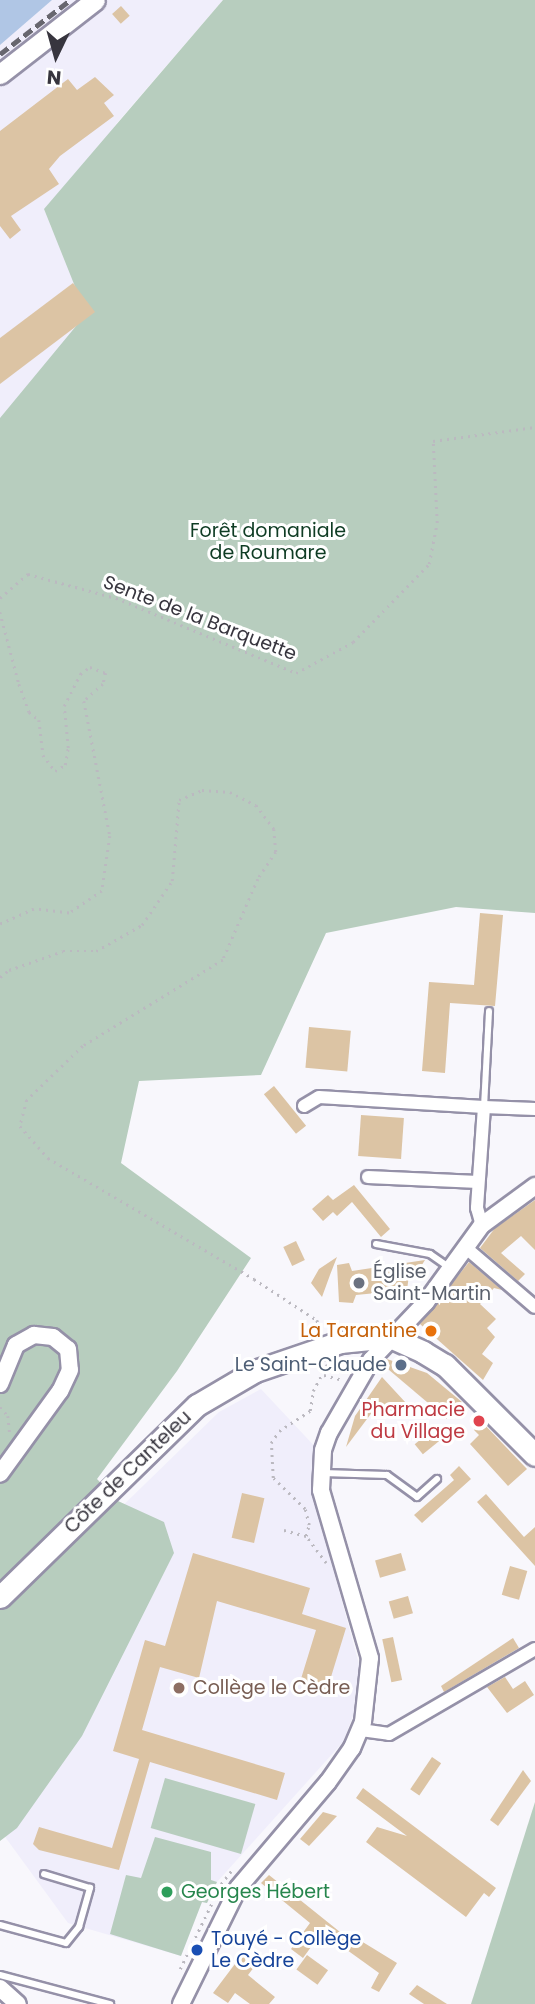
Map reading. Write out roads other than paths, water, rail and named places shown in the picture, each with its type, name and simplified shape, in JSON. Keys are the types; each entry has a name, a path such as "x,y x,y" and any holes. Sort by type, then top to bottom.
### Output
{"main road":[{"path":"0,74 95,0"},
{"path":"390,1337 445,1366 535,1455"},
{"name":"Côte de Canteleu","path":"0,1597 197,1405 255,1371 325,1347 390,1337"}],"street":[{"path":"304,1106 319,1097 535,1109"},
{"path":"482,1225 477,1208 484,1107"},
{"path":"368,1177 478,1182"},
{"path":"180,2002 238,1888 328,1782 361,1731 370,1658 324,1500 321,1473 330,1433 356,1385 390,1337 426,1302 482,1225 500,1208 535,1186"},
{"path":"465,1247 535,1307"},
{"path":"0,1384 16,1345 34,1335 53,1337 68,1349 70,1370 60,1391 11,1455 0,1474"},
{"path":"361,1731 389,1734 535,1648"},
{"path":"0,1988 18,2004"}],"lane":[{"path":"484,1107 489,1011"},
{"path":"376,1244 430,1254 450,1268"},
{"path":"321,1473 387,1475 417,1497 437,1479"},
{"path":"0,1925 66,1943 79,1927 90,1888 44,1874"},
{"path":"0,1975 110,2004"}],"water":[{"path":"0,0 52,0 0,45"}],"railway":[{"path":"0,54 70,0"}],"place":[{"name":"Église Saint-Martin","path":"359,1283"},
{"name":"La Tarantine","path":"431,1331"},
{"name":"Le Saint-Claude","path":"401,1365"},
{"name":"Pharmacie du Village","path":"479,1421"},
{"name":"Collège le Cèdre","path":"179,1688"},
{"name":"Georges Hébert","path":"167,1892"},
{"name":"Touyé - Collège Le Cèdre","path":"197,1950"}],"park label":[{"name":"Forêt domaniale de Roumare","path":"268,542"}]}
